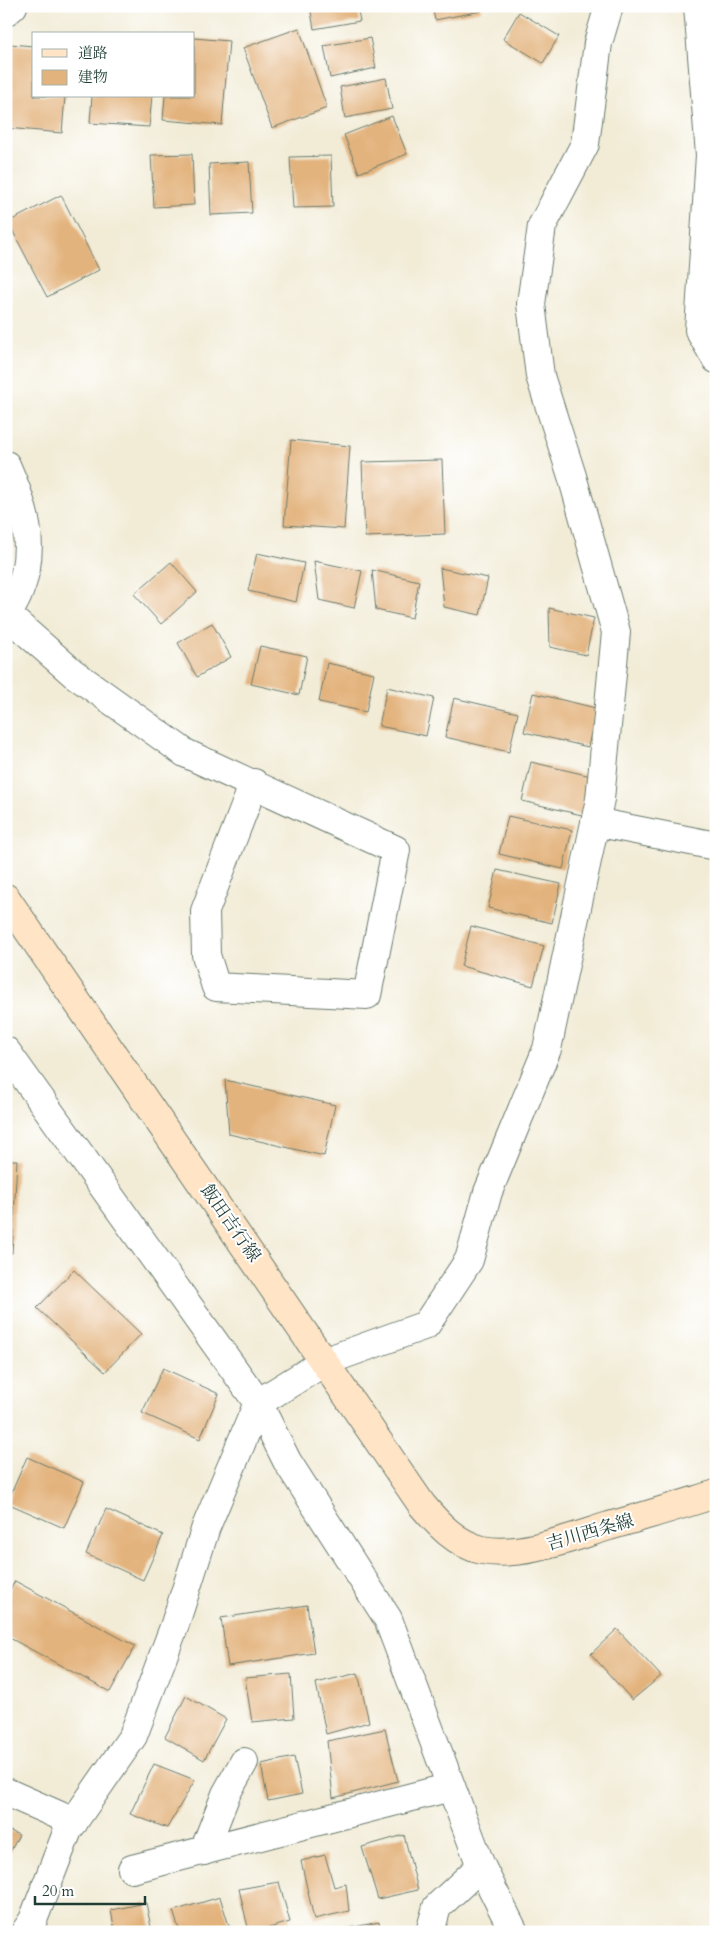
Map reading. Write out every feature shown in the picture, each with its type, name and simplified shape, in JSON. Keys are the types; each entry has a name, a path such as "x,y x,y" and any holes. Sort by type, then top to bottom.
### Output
{"main road":[{"name":"飯田吉行線","path":"6,898 326,1361 422,1505 439,1525 462,1542"},
{"name":"吉川西条線","path":"462,1542 483,1550 504,1551 544,1546 716,1494"}],"street":[{"path":"6,12 14,6"},
{"path":"25,1932 33,1920 68,1830 133,1736 174,1627 206,1527 258,1403 326,1361 426,1325 470,1260 488,1192 547,1049 600,799 616,632 572,476 540,376 530,304 542,226 586,144 598,43 609,6"},
{"path":"698,6 710,155 699,330 716,359"},
{"path":"6,465 18,492 28,532 26,563 19,592 7,616 73,673 185,753 254,783 396,850 367,995 216,987 206,955 205,911 254,783"},
{"path":"595,822 716,846"},
{"path":"6,1050 258,1403 287,1461 388,1619 481,1866 514,1932"},
{"path":"204,1850 226,1794 244,1762"},
{"path":"132,1869 452,1787"},
{"path":"6,1792 74,1822"},
{"path":"430,1932 437,1907 481,1866"}],"building":[{"path":"310,6 357,6 360,21 314,29"},
{"path":"432,6 480,6 481,11 435,20"},
{"path":"519,12 559,36 543,63 503,39"},
{"path":"299,28 327,108 272,128 243,48"},
{"path":"195,38 229,41 222,125 163,120 165,98 195,98"},
{"path":"370,38 376,68 330,78 324,46"},
{"path":"10,44 32,46 32,98 65,98 62,133 6,128 6,87"},
{"path":"386,78 392,109 345,118 340,87"},
{"path":"92,98 152,98 149,127 90,123"},
{"path":"392,116 407,154 359,173 344,135"},
{"path":"192,154 194,205 154,207 151,155"},
{"path":"331,156 333,207 293,208 290,157"},
{"path":"249,162 252,213 211,215 209,164"},
{"path":"61,195 99,270 47,297 8,222"},
{"path":"291,440 350,446 344,529 284,525"},
{"path":"442,460 445,534 365,537 362,462"},
{"path":"257,553 304,563 296,602 248,591"},
{"path":"314,561 362,571 354,608 319,600"},
{"path":"171,562 197,592 161,624 134,594"},
{"path":"440,568 488,578 480,615 444,607"},
{"path":"372,570 419,581 412,618 376,610"},
{"path":"549,608 594,618 586,655 550,647"},
{"path":"212,623 231,657 197,677 178,643"},
{"path":"260,646 307,656 299,695 251,684"},
{"path":"327,663 374,673 366,712 319,702"},
{"path":"387,687 434,698 426,736 379,726"},
{"path":"533,693 596,708 588,747 524,732"},
{"path":"454,698 518,713 509,752 445,737"},
{"path":"531,762 595,777 586,816 522,801"},
{"path":"508,816 572,830 563,869 499,854"},
{"path":"497,870 561,884 552,923 488,908"},
{"path":"471,926 544,946 533,986 461,966"},
{"path":"225,1080 335,1105 324,1156 229,1134"},
{"path":"6,1160 17,1160 12,1253 6,1253"},
{"path":"74,1270 141,1334 105,1372 37,1308"},
{"path":"163,1368 219,1394 200,1439 142,1413"},
{"path":"27,1457 84,1482 64,1528 7,1503"},
{"path":"106,1509 163,1535 143,1580 86,1554"},
{"path":"15,1581 135,1646 110,1692 6,1636 6,1597"},
{"path":"307,1605 314,1653 228,1666 221,1618"},
{"path":"617,1629 661,1676 632,1700 591,1654"},
{"path":"358,1673 369,1722 326,1734 316,1683"},
{"path":"291,1674 294,1718 252,1722 245,1678"},
{"path":"186,1696 226,1719 204,1760 165,1737"},
{"path":"385,1729 398,1781 333,1798 327,1741"},
{"path":"294,1757 302,1794 268,1801 261,1764"},
{"path":"154,1764 195,1780 167,1828 130,1814"},
{"path":"6,1829 19,1835 6,1860"},
{"path":"404,1835 418,1890 378,1899 362,1847"},
{"path":"325,1855 334,1887 346,1884 349,1911 314,1919 301,1861"},
{"path":"279,1882 290,1922 249,1932 239,1889"},
{"path":"220,1897 231,1932 180,1932 173,1911"},
{"path":"146,1903 152,1932 115,1932 111,1910"},
{"path":"379,1922 381,1932 340,1932 339,1930"}]}
